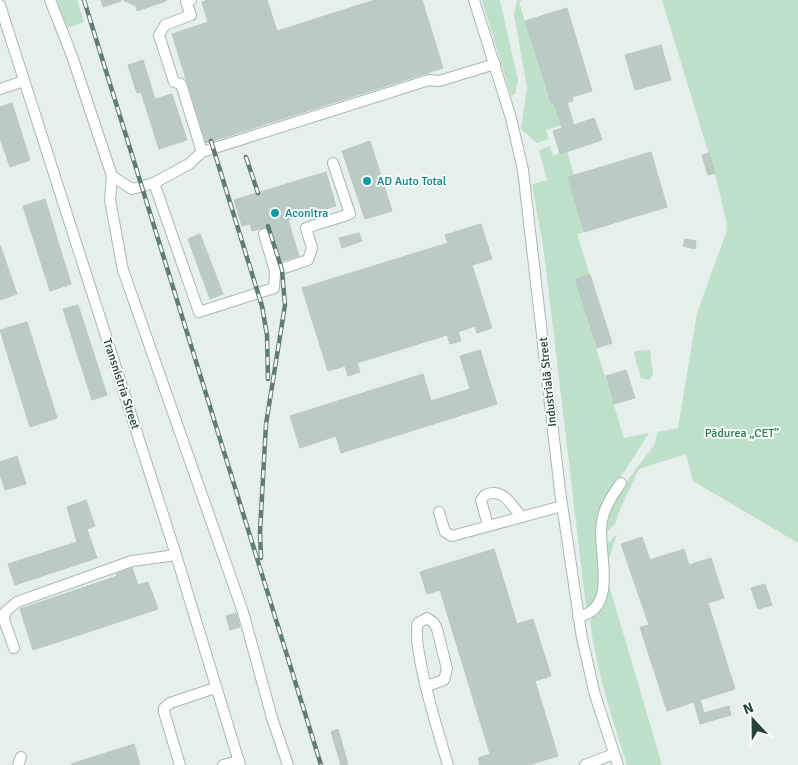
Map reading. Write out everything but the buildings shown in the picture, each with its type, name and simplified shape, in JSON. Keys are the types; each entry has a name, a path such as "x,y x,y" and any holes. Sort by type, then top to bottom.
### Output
{"street":[{"path":"50,0 72,56 112,176 110,200 124,270 243,612 272,718 288,765"},
{"path":"192,0 186,2 191,15 165,25 159,35 174,82 181,84 202,152"},
{"name":"Industrială Street","path":"474,0 495,64 523,170 562,506 578,617 587,666 618,765"},
{"name":"Transnistria Street","path":"0,4 176,555 215,688 240,763"},
{"path":"112,176 132,189 154,183 189,164 202,152 429,80 439,81 495,64"},
{"path":"0,89 24,81"},
{"path":"275,271 308,260 312,248 306,228 350,214 333,163"},
{"path":"154,183 199,312 274,288 275,271 264,234"},
{"path":"578,617 588,614 596,607 602,594 602,518 621,483"},
{"path":"488,526 482,500 484,495 493,492 500,493 522,517"},
{"path":"439,512 445,532 449,535 562,506"},
{"path":"14,648 4,620 5,612 17,602 132,562 176,555"},
{"path":"426,686 444,680 447,676 447,669 436,629 434,623 428,618 418,623 416,629 426,686 448,765"},
{"path":"180,765 164,708 170,704 215,688"},
{"path":"585,765 614,754"},
{"path":"223,765 240,763"}],"green space":[{"path":"56,0 77,0 84,22 68,28"},
{"path":"482,0 500,0 518,80 515,94 511,96"},
{"path":"517,0 523,0 519,2 550,104 554,103 562,125 546,130 549,139 537,143 521,129 527,87 514,15"},
{"name":"Pădurea „CET”","path":"662,0 798,0 798,543 693,481 686,454 639,469 615,524 604,534 611,509 631,475 655,444 657,432 678,428 697,313 726,233 727,224 716,178"},
{"path":"550,146 553,156 567,151 574,175 568,177 584,232 577,234 590,275 575,280 624,438 649,433 609,495 598,599 589,610 586,607 544,252 532,184 547,180 539,150"},
{"path":"650,350 653,374 650,380 641,378 634,354 635,351"},
{"path":"617,534 609,558 609,585 662,765 627,765 596,658 590,621 602,603 607,585 607,544"}],"railway":[{"path":"84,0 321,765"},
{"path":"211,141 262,306 267,335 268,379"},
{"path":"246,157 258,193"},
{"path":"261,558 260,532 266,424 285,305 282,270 268,226"}],"place":[{"name":"AD Auto Total","path":"367,181"},
{"name":"Aconitra","path":"275,213"}]}
